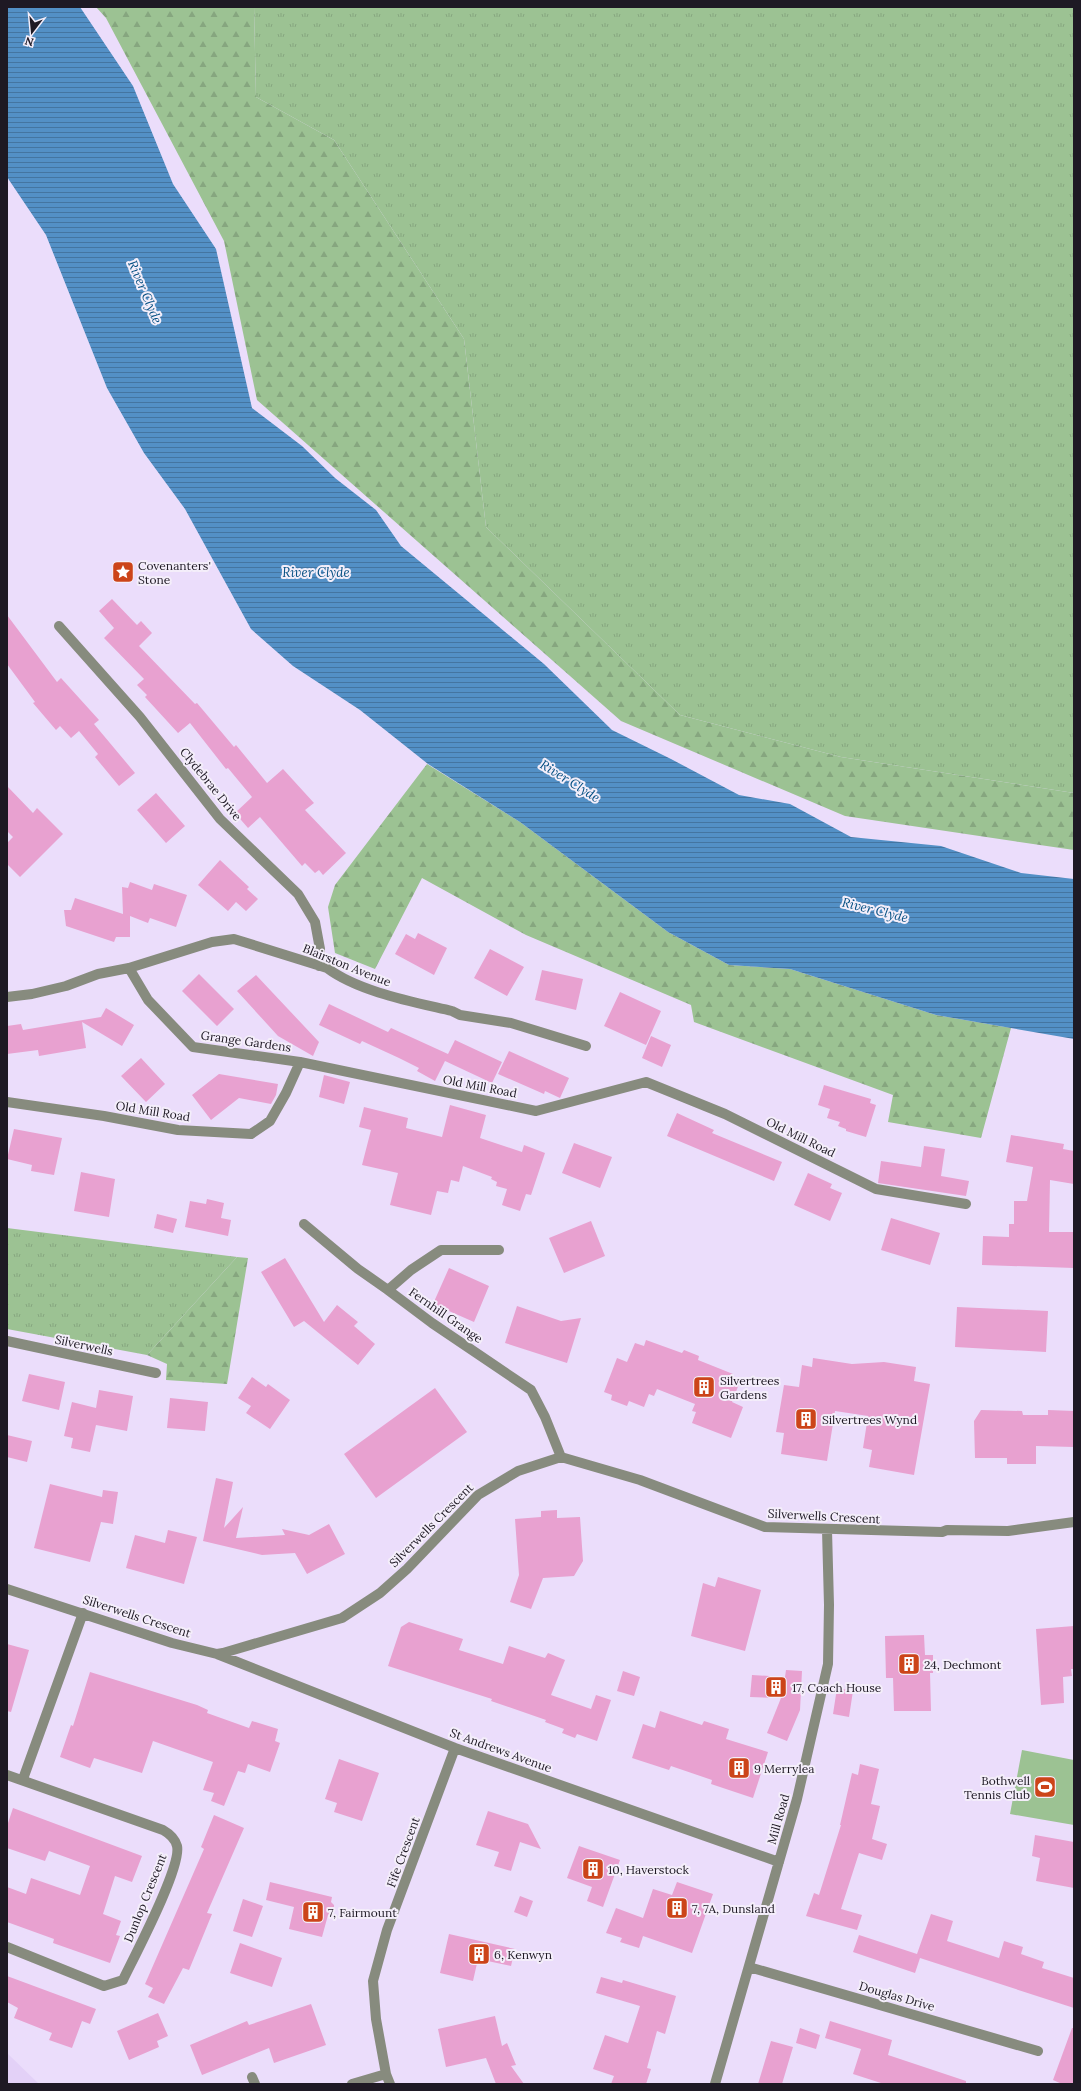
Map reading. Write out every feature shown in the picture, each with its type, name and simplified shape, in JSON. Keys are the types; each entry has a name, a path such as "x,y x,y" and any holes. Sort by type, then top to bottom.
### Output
{"street":[{"name":"Clydebrae Drive","path":"59,626 140,717 220,819 298,894 315,922 320,949 319,966"},
{"name":"Blairston Avenue","path":"7,997 32,994 59,988 98,974 129,968 212,942 234,939 327,968 337,976 391,997 452,1011 460,1015 511,1023 586,1046"},
{"name":"Grange Gardens","path":"129,968 148,1000 193,1046 300,1062"},
{"name":"Old Mill Road","path":"7,1102 104,1116 178,1130 251,1134 270,1121 286,1093 300,1062 536,1111 646,1082 725,1114 876,1189 966,1204"},
{"path":"304,1224 358,1269 388,1290"},
{"name":"Fernhill Grange","path":"500,1250 441,1250 411,1270 388,1290 432,1323 531,1390 545,1417 561,1458"},
{"name":"Silverwells","path":"7,1342 156,1373"},
{"name":"Silverwells Crescent","path":"7,1589 172,1643 217,1654 342,1618 380,1593 407,1569 478,1494 518,1471 561,1458 610,1470 765,1527 827,1530 942,1532 947,1530 1008,1531 1074,1522"},
{"name":"Mill Road","path":"715,2084 797,1799 828,1664 829,1605 827,1530"},
{"path":"23,1780 83,1613"},
{"name":"St Andrews Avenue","path":"217,1654 455,1748 779,1862"},
{"name":"Fife Crescent","path":"390,2084 386,2074 376,2019 373,1981 387,1930 455,1748"},
{"name":"Dunlop Crescent","path":"7,1775 163,1830 173,1836 177,1846 177,1861 150,1924 123,1980 104,1986 7,1947"},
{"name":"Douglas Drive","path":"749,1967 1038,2051"},
{"path":"352,2084 386,2074"}],"shaded area":[{"path":"7,2053 39,2084 7,2084"}],"green space":[{"path":"96,7 254,7 256,97 334,140 464,339 486,527 680,715 841,757 1074,793 1074,850 845,816 621,721 257,400 224,241 106,18"},
{"path":"254,7 1074,7 1074,793 841,757 680,715 486,527 464,339 334,140 256,97"},
{"path":"427,764 520,822 668,932 729,965 790,969 936,1015 1011,1028 981,1138 888,1122 893,1095 694,1022 691,1005 526,935 422,878 375,969 335,953 328,907 335,885"},
{"path":"7,1228 237,1257 147,1355 7,1329"},
{"path":"237,1257 248,1258 227,1384 166,1380 167,1364 147,1355"},
{"name":"Bothwell Tennis Club","path":"1022,1750 1074,1760 1074,1825 1010,1814"}],"water":[{"name":"River Clyde","path":"7,7 80,7 133,86 173,184 216,249 252,408 302,446 335,478 376,510 401,546 544,664 612,730 739,795 790,804 851,837 941,846 1021,873 1074,879 1074,1039 936,1015 790,969 729,965 668,932 520,822 428,764 360,710 293,666 251,629 185,509 144,453 107,388 46,235 7,177"}],"building":[{"path":"112,599 137,625 141,621 152,633 139,646 195,704 197,703 234,747 236,745 267,783 283,769 314,803 305,810 346,853 323,875 319,870 315,873 305,863 302,866 260,817 248,828 235,813 252,797 228,768 226,769 190,723 178,733 145,697 147,695 137,685 144,679 104,638 114,628 99,611"},
{"path":"7,615 57,682 61,678 99,720 94,724 135,773 119,786 95,757 98,754 79,731 71,738 60,726 56,730 33,703 35,702 7,664"},
{"path":"7,786 33,813 37,808 63,834 20,877 7,864 7,843 13,837 7,831"},
{"path":"156,793 185,826 166,843 137,810"},
{"path":"220,860 249,887 247,889 258,899 246,911 236,902 228,911 198,885"},
{"path":"130,882 152,890 154,884 187,895 176,927 150,918 148,923 130,916 130,937 116,937 114,942 66,926 64,910 71,910 75,898 123,914 122,887 128,888"},
{"path":"418,933 447,948 434,975 395,954 406,934 415,939"},
{"path":"490,949 524,967 507,996 474,978"},
{"path":"542,970 583,979 576,1010 535,1000"},
{"path":"199,974 234,1009 217,1026 182,991"},
{"path":"256,975 319,1042 313,1056 278,1036 237,991"},
{"path":"620,992 661,1011 646,1045 604,1026"},
{"path":"329,1004 388,1032 391,1028 448,1054 455,1040 502,1062 492,1083 445,1061 435,1081 417,1071 419,1068 399,1058 362,1041 360,1044 319,1025"},
{"path":"106,1008 134,1025 122,1046 82,1022 86,1048 39,1056 38,1050 7,1054 7,1026 21,1024 23,1030 101,1017"},
{"path":"651,1036 671,1045 662,1067 642,1058"},
{"path":"509,1051 569,1078 560,1098 545,1091 544,1094 498,1074"},
{"path":"141,1058 165,1084 146,1102 121,1076"},
{"path":"219,1074 278,1084 276,1095 271,1104 239,1098 211,1120 192,1095"},
{"path":"324,1075 350,1082 344,1104 319,1097"},
{"path":"824,1085 871,1099 870,1103 876,1105 866,1137 846,1131 846,1129 838,1126 840,1122 827,1118 830,1109 818,1105"},
{"path":"450,1105 486,1115 480,1138 522,1152 524,1145 545,1153 531,1195 526,1194 520,1211 502,1205 507,1189 496,1186 497,1182 491,1179 492,1177 463,1166 459,1182 451,1180 448,1193 437,1191 431,1215 390,1205 398,1173 362,1165 371,1130 359,1127 364,1107 408,1118 406,1128 442,1137"},
{"path":"677,1113 714,1130 712,1133 782,1162 774,1181 667,1136"},
{"path":"14,1129 62,1138 54,1175 31,1171 32,1165 7,1159"},
{"path":"1011,1135 1064,1144 1063,1149 1074,1151 1074,1184 1050,1180 1049,1232 1074,1232 1074,1268 982,1265 983,1236 1009,1237 1009,1224 1014,1224 1014,1201 1027,1201 1033,1167 1006,1162"},
{"path":"574,1143 612,1157 600,1188 562,1173"},
{"path":"924,1146 945,1149 941,1176 969,1181 966,1196 878,1183 881,1161 921,1167"},
{"path":"81,1172 115,1179 109,1217 74,1211"},
{"path":"808,1173 832,1184 830,1188 842,1193 830,1221 794,1205"},
{"path":"207,1199 224,1203 221,1218 231,1220 228,1236 185,1227 190,1201 206,1204"},
{"path":"157,1214 177,1219 173,1233 154,1228"},
{"path":"891,1218 940,1233 930,1265 881,1250"},
{"path":"591,1221 605,1256 564,1273 549,1238"},
{"path":"285,1258 324,1322 337,1305 358,1322 354,1326 375,1344 358,1365 304,1321 294,1327 261,1272"},
{"path":"449,1268 489,1286 474,1322 433,1304"},
{"path":"517,1306 561,1321 581,1318 567,1363 505,1343"},
{"path":"957,1307 1048,1311 1046,1352 955,1347"},
{"name":"Silvertrees Gardens","path":"646,1340 682,1353 684,1350 699,1356 698,1360 733,1374 730,1381 739,1384 732,1402 743,1407 731,1438 692,1423 696,1412 692,1411 695,1404 657,1389 654,1396 649,1394 644,1407 629,1401 627,1406 611,1400 612,1395 604,1392 617,1358 627,1362 635,1343 644,1346"},
{"name":"Silvertrees Wynd","path":"813,1358 852,1364 884,1362 916,1367 914,1381 930,1384 914,1475 869,1467 872,1450 863,1448 868,1416 835,1411 827,1461 781,1454 784,1433 776,1432 784,1385 799,1387 802,1365 812,1367"},
{"path":"29,1374 65,1382 59,1410 22,1401"},
{"path":"252,1377 266,1387 268,1384 290,1400 270,1429 246,1413 251,1406 238,1398"},
{"path":"435,1388 467,1432 376,1498 344,1454"},
{"path":"99,1390 133,1396 127,1431 96,1425 90,1452 71,1448 73,1438 64,1436 72,1402 96,1408"},
{"path":"170,1398 208,1402 205,1431 167,1428"},
{"path":"981,1410 1022,1411 1023,1415 1048,1415 1048,1410 1074,1411 1074,1447 1036,1446 1036,1464 1007,1464 1007,1458 975,1458 974,1421"},
{"path":"7,1435 32,1441 27,1462 7,1457"},
{"path":"216,1478 233,1482 224,1528 243,1507 236,1538 285,1535 282,1529 309,1535 329,1524 345,1554 307,1574 295,1553 262,1555 203,1541"},
{"path":"50,1484 102,1497 103,1490 118,1492 113,1524 101,1522 90,1562 34,1548"},
{"path":"557,1510 557,1518 580,1517 583,1561 574,1576 543,1578 531,1609 510,1602 519,1575 515,1519 541,1517 541,1511"},
{"path":"168,1530 197,1537 184,1584 126,1568 135,1535 165,1543"},
{"path":"718,1577 761,1590 745,1651 691,1636 703,1583 715,1587"},
{"path":"409,1622 463,1639 459,1650 503,1664 509,1646 545,1658 548,1653 565,1660 551,1695 591,1709 596,1695 611,1700 597,1741 577,1734 575,1738 562,1733 564,1729 545,1722 546,1720 491,1701 492,1699 388,1666 401,1627"},
{"path":"1074,1626 1074,1669 1071,1669 1072,1676 1063,1677 1064,1703 1041,1705 1036,1629"},
{"name":"24, Dechmont","path":"924,1635 925,1655 933,1655 933,1673 930,1673 931,1711 894,1711 893,1678 886,1678 885,1636"},
{"path":"7,1644 29,1650 11,1712 7,1711"},
{"name":"17, Coach House","path":"786,1670 802,1671 800,1710 787,1741 767,1733 781,1698 750,1697 752,1675 785,1677"},
{"path":"623,1671 640,1677 634,1696 617,1691"},
{"path":"90,1672 197,1705 208,1710 207,1713 249,1728 252,1721 278,1729 275,1741 280,1743 270,1772 248,1764 245,1773 238,1771 224,1806 211,1801 214,1793 203,1790 213,1762 153,1741 142,1773 94,1758 90,1768 60,1757 71,1725 73,1726"},
{"path":"837,1688 853,1691 849,1717 833,1714"},
{"path":"660,1711 702,1725 704,1721 729,1729 726,1739 768,1752 753,1798 711,1784 712,1780 671,1766 669,1770 632,1758 643,1724 655,1728"},
{"path":"339,1759 379,1773 362,1821 334,1812 337,1803 325,1799"},
{"path":"860,1764 879,1769 871,1804 880,1806 872,1839 887,1844 882,1860 859,1853 841,1909 862,1915 857,1930 806,1916 814,1893 819,1895 841,1825 852,1773 858,1775"},
{"path":"13,1808 142,1856 132,1882 115,1876 103,1914 121,1921 116,1935 120,1936 110,1963 53,1943 54,1939 7,1922 7,1887 26,1894 31,1878 80,1895 90,1866 49,1851 45,1861 7,1848 7,1826"},
{"path":"488,1811 528,1824 541,1849 520,1842 511,1871 494,1866 499,1852 476,1845"},
{"path":"214,1815 244,1828 207,1913 212,1914 189,1970 183,1968 164,2004 148,1997 153,1988 145,1984 204,1849 201,1847"},
{"path":"1035,1835 1074,1842 1074,1888 1036,1881 1040,1858 1032,1856"},
{"name":"10, Haverstock","path":"579,1846 620,1860 603,1907 587,1901 592,1887 567,1878"},
{"name":"7, Fairmount","path":"270,1882 332,1897 331,1902 334,1905 334,1909 332,1914 328,1915 322,1937 289,1929 294,1907 266,1900"},
{"name":"7, 7A, Dunsland","path":"677,1882 713,1894 692,1953 643,1936 639,1948 620,1942 622,1938 606,1933 616,1908 643,1918 653,1889 672,1895"},
{"path":"520,1896 533,1901 527,1917 514,1912"},
{"path":"243,1899 263,1906 252,1937 233,1931"},
{"path":"931,1914 953,1921 947,1941 999,1958 1004,1941 1023,1947 1021,1954 1044,1962 1042,1968 1074,1978 1074,2008 920,1958 915,1973 853,1952 859,1935 917,1954"},
{"name":"6, Kenwyn","path":"449,1934 515,1949 511,1966 478,1959 473,1981 440,1973"},
{"path":"240,1943 282,1958 272,1987 230,1973"},
{"path":"7,1976 96,2009 90,2024 82,2021 72,2048 49,2040 52,2033 14,2018 18,2008 7,2002"},
{"path":"601,1977 622,1983 623,1980 676,1996 665,2034 657,2031 647,2068 651,2069 646,2084 611,2084 614,2076 593,2069 605,2035 628,2043 640,2006 596,1993"},
{"path":"311,2004 326,2045 274,2063 269,2048 202,2075 190,2045 247,2021 249,2025"},
{"path":"158,2013 168,2036 157,2041 159,2047 129,2060 117,2031"},
{"path":"495,2016 502,2046 507,2043 516,2065 511,2066 524,2084 496,2084 486,2058 446,2067 438,2029"},
{"path":"830,2021 892,2040 888,2055 966,2081 966,2084 884,2084 853,2074 861,2049 825,2038"},
{"path":"800,2028 820,2035 816,2049 796,2043"},
{"path":"1072,2028 1074,2028 1074,2084 1062,2084 1053,2080"},
{"path":"771,2041 793,2047 782,2084 758,2084"}],"place":[{"name":"Covenanters' Stone","path":"123,572"},
{"name":"Silvertrees Gardens","path":"704,1387"},
{"name":"Silvertrees Wynd","path":"806,1419"},
{"name":"24, Dechmont","path":"909,1664"},
{"name":"17, Coach House","path":"776,1687"},
{"name":"9 Merrylea","path":"739,1768"},
{"name":"Bothwell Tennis Club","path":"1045,1787"},
{"name":"10, Haverstock","path":"593,1869"},
{"name":"7, 7A, Dunsland","path":"677,1908"},
{"name":"7, Fairmount","path":"313,1912"},
{"name":"6, Kenwyn","path":"479,1954"}]}
